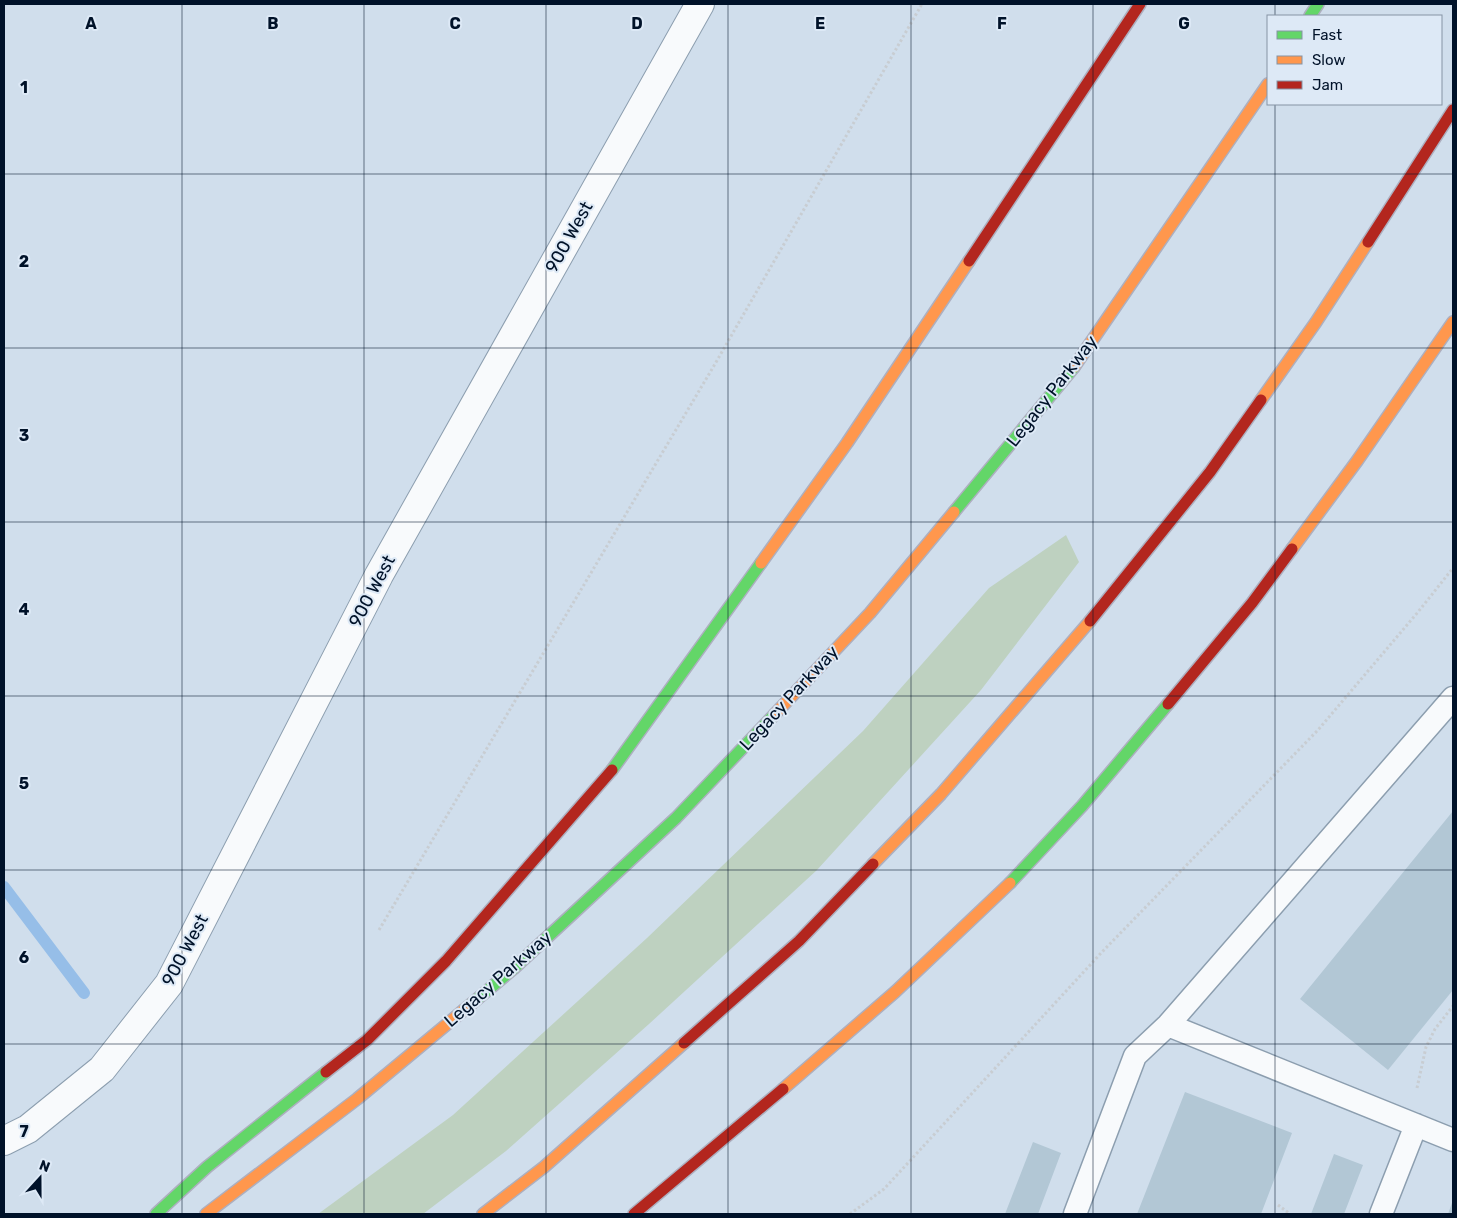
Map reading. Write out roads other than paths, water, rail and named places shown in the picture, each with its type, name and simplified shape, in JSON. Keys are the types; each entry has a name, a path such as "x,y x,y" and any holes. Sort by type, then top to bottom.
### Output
{"highway":[{"path":"156,1214 207,1167 367,1040 446,962 606,778 847,443 1140,4"},
{"path":"1311,15 1318,4"},
{"name":"Legacy Parkway","path":"206,1214 357,1099 513,969 676,818 870,613 1071,372 1267,85"},
{"path":"483,1214 544,1167 799,941 947,787 1075,640 1210,472 1316,322 1453,110"},
{"path":"634,1214 732,1134 895,992 1002,892 1075,813 1252,602 1357,461 1453,322"}],"street":[{"name":"900 West","path":"4,1141 28,1129 102,1070 169,984 379,574 700,4"}],"lane":[{"path":"1075,1214 1135,1056 1168,1025 1453,698"},
{"path":"1168,1025 1453,1140"},
{"path":"1381,1214 1416,1125"}],"waterway":[{"path":"4,887 84,993"}]}
